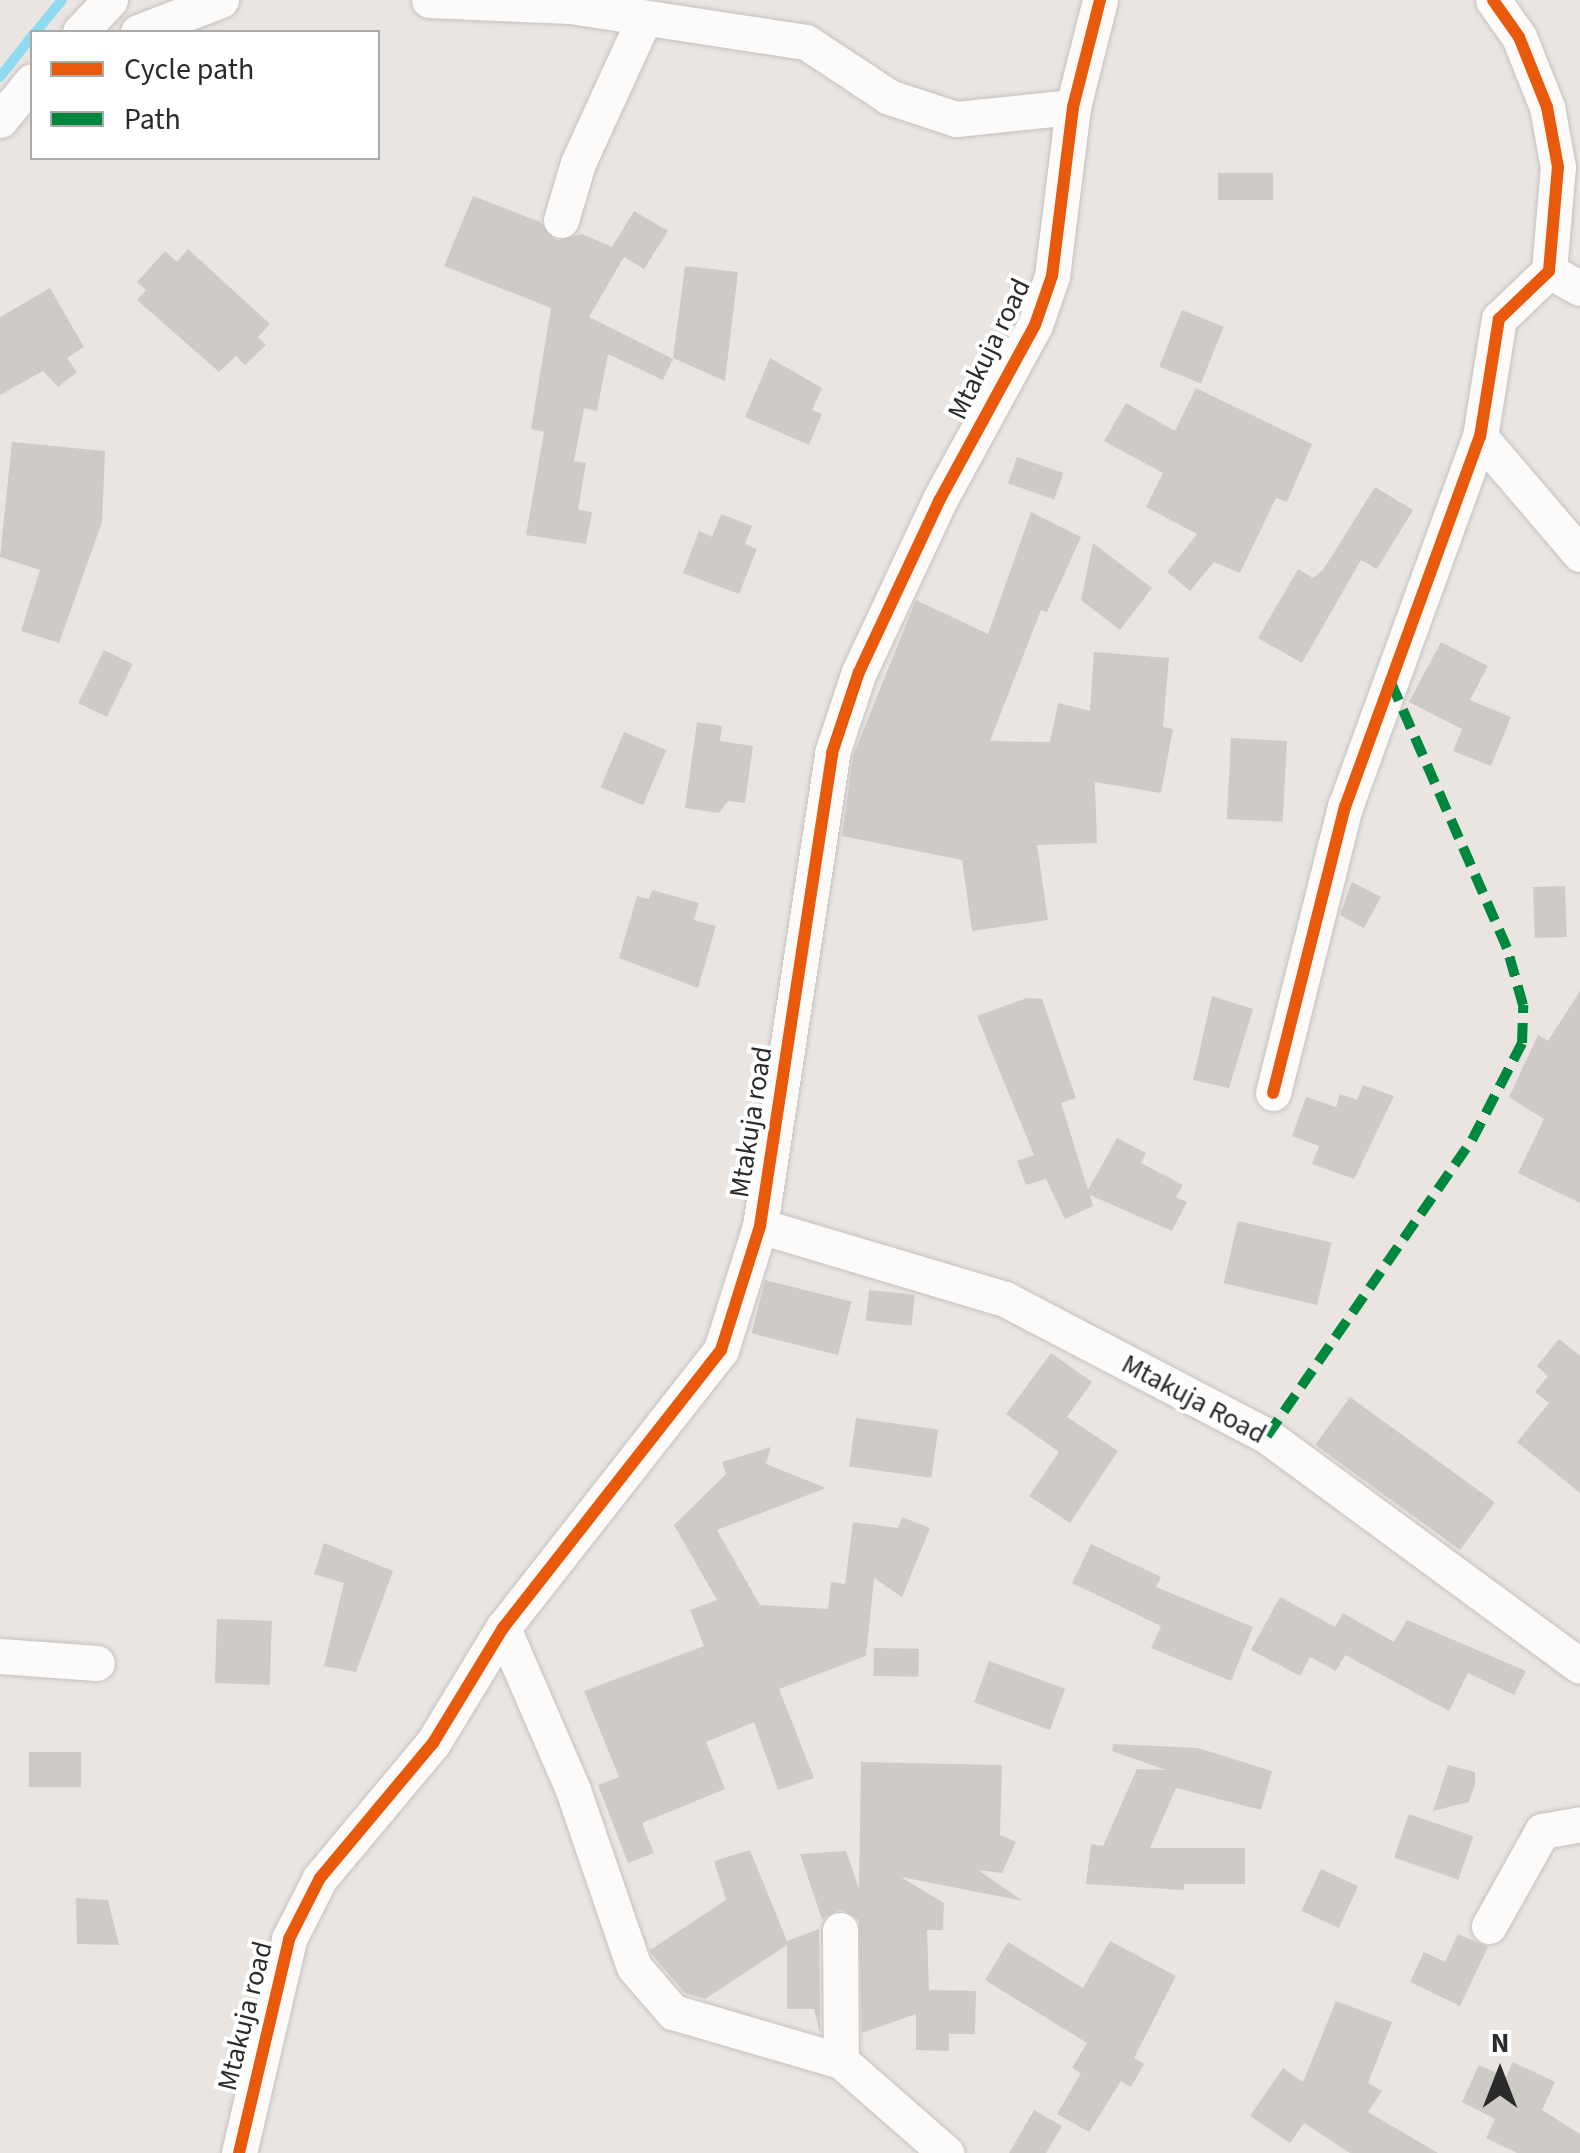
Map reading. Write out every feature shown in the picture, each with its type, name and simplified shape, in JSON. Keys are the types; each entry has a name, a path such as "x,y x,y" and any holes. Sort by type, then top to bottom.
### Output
{"street":[{"path":"143,30 221,0"},
{"path":"429,0 570,6 806,42 888,97 956,120 1073,107"},
{"name":"Mtakuja road","path":"239,2153 289,1938 320,1878 432,1744 503,1628 721,1350 760,1226 832,754 858,672 939,500 1035,325 1052,276 1073,107 1100,0"},
{"path":"1273,1093 1344,807 1480,437 1500,319 1549,271 1558,167 1547,107 1520,37 1494,0"},
{"path":"562,220 578,163 644,20"},
{"path":"2,112 30,83"},
{"path":"1549,271 1580,288"},
{"path":"1480,437 1580,554"},
{"name":"Mtakuja Road","path":"760,1226 1004,1299 1267,1436 1580,1666"},
{"path":"503,1628 572,1790 634,1967 673,2012 841,2061 946,2153"},
{"path":"0,1656 96,1664"},
{"path":"1490,1926 1542,1831 1580,1824"},
{"path":"840,1930 841,2061"}],"building":[{"path":"1218,173 1273,173 1273,200 1218,200"},
{"path":"473,196 540,222 556,241 582,234 612,247 634,211 668,231 644,269 624,257 589,317 673,359 663,380 608,354 597,411 584,408 574,461 586,463 578,510 592,512 586,544 526,535 544,432 531,429 551,308 444,266"},
{"path":"188,249 270,324 258,337 266,345 245,365 236,356 219,372 137,300 146,290 137,282 165,251 177,262"},
{"path":"685,266 738,272 725,381 673,358"},
{"path":"50,288 84,347 67,358 77,372 58,387 43,371 0,395 0,317"},
{"path":"1182,310 1224,327 1201,383 1159,367"},
{"path":"770,358 822,388 812,410 822,414 809,445 745,417"},
{"path":"1196,388 1312,444 1287,502 1276,498 1240,573 1214,562 1190,591 1167,572 1197,534 1146,507 1163,473 1104,441 1126,403 1175,431"},
{"path":"12,442 105,451 102,522 59,643 21,631 40,570 0,557"},
{"path":"1017,457 1063,473 1054,499 1008,483"},
{"path":"1375,487 1413,510 1377,569 1361,560 1302,663 1258,638 1298,569 1313,578 1323,570"},
{"path":"1031,512 1081,537 1047,612 1041,610 990,741 1050,742 1058,703 1090,711 1094,652 1169,658 1163,727 1173,729 1161,793 1095,782 1097,843 1037,845 1048,920 972,931 962,860 842,836 853,756 916,600 988,634"},
{"path":"721,514 752,526 745,544 757,549 739,594 683,573 699,531 712,537"},
{"path":"1093,543 1152,588 1120,630 1081,600"},
{"path":"1441,642 1488,666 1470,700 1511,717 1491,766 1453,751 1462,729 1409,702"},
{"path":"104,650 133,664 107,717 78,703"},
{"path":"697,722 722,726 720,741 753,746 745,803 728,801 719,813 685,808"},
{"path":"624,732 666,750 643,805 601,787"},
{"path":"1231,738 1287,741 1283,822 1227,819"},
{"path":"1352,882 1381,897 1364,928 1340,915"},
{"path":"1565,886 1567,937 1535,938 1533,887"},
{"path":"652,890 699,903 694,920 716,926 698,988 619,958 637,896 649,899"},
{"path":"1580,991 1580,1203 1518,1173 1544,1119 1509,1097 1538,1035 1548,1041"},
{"path":"1212,996 1253,1009 1229,1088 1193,1080"},
{"path":"1027,998 1042,999 1076,1098 1061,1103 1088,1190 1117,1138 1146,1153 1141,1163 1183,1185 1176,1197 1187,1202 1172,1231 1090,1195 1093,1206 1065,1219 1046,1179 1026,1185 1017,1161 1034,1155 977,1016"},
{"path":"1363,1085 1394,1096 1354,1179 1312,1164 1319,1146 1292,1136 1306,1097 1336,1107 1340,1094 1357,1100"},
{"path":"1238,1221 1332,1243 1317,1305 1224,1283"},
{"path":"765,1280 851,1302 838,1355 752,1333"},
{"path":"869,1290 915,1295 912,1326 866,1321"},
{"path":"1559,1339 1580,1356 1580,1493 1517,1442 1549,1403 1535,1392 1548,1376 1537,1366"},
{"path":"1051,1353 1092,1382 1067,1417 1118,1451 1070,1523 1029,1496 1059,1452 1006,1414"},
{"path":"1350,1397 1495,1502 1460,1550 1315,1445"},
{"path":"856,1418 938,1430 931,1478 849,1467"},
{"path":"771,1447 766,1464 826,1488 717,1530 760,1605 828,1609 831,1582 845,1584 853,1522 898,1528 902,1517 930,1528 902,1597 874,1578 866,1656 779,1689 814,1778 778,1790 754,1722 706,1742 725,1789 642,1823 654,1853 628,1863 598,1785 619,1777 584,1691 704,1646 690,1610 717,1600 674,1525 726,1474 722,1462"},
{"path":"324,1543 393,1571 356,1672 324,1666 344,1583 314,1574"},
{"path":"1091,1544 1161,1577 1156,1587 1253,1627 1231,1681 1151,1648 1161,1626 1072,1583"},
{"path":"1280,1597 1335,1627 1343,1613 1394,1642 1407,1620 1526,1671 1514,1695 1468,1673 1449,1711 1345,1655 1336,1671 1310,1657 1300,1676 1251,1650"},
{"path":"217,1619 272,1621 270,1685 215,1683"},
{"path":"874,1648 919,1649 919,1677 874,1676"},
{"path":"989,1661 1065,1689 1050,1730 974,1702"},
{"path":"1113,1744 1198,1748 1272,1771 1261,1810 1176,1788 1150,1848 1245,1848 1245,1884 1184,1884 1184,1890 1086,1884 1091,1844 1103,1846 1137,1769 1166,1770 1112,1751"},
{"path":"29,1752 81,1752 81,1787 29,1787"},
{"path":"861,1762 1002,1765 1000,1835 1016,1842 1002,1873 978,1870 1023,1901 901,1877 944,1903 943,1930 927,1930 929,1990 976,1991 975,2034 949,2034 949,2051 916,2050 916,2014 862,2033 859,1920 841,1909 822,1919 800,1854 846,1851 859,1889"},
{"path":"1448,1765 1475,1772 1475,1784 1469,1802 1433,1811"},
{"path":"1409,1814 1473,1836 1458,1880 1394,1857"},
{"path":"750,1850 787,1941 819,1929 820,2033 814,2009 787,2009 787,1945 705,1999 685,1993 650,1950 726,1900 714,1861"},
{"path":"1321,1869 1358,1886 1339,1928 1302,1911"},
{"path":"76,1898 108,1900 119,1945 77,1944"},
{"path":"1458,1934 1488,1947 1460,2006 1410,1982 1424,1952 1445,1962"},
{"path":"1110,1941 1176,1976 1134,2058 1144,2064 1131,2087 1121,2081 1089,2132 1057,2114 1081,2073 1072,2068 1087,2043 985,1980 1008,1942 1083,1988"},
{"path":"1336,2001 1392,2022 1368,2083 1382,2091 1368,2112 1438,2153 1350,2153 1304,2123 1290,2143 1250,2116 1283,2068 1303,2082"},
{"path":"1513,2062 1555,2082 1542,2110 1580,2134 1580,2153 1517,2153 1486,2138 1495,2119 1462,2102 1479,2065 1506,2077"},
{"path":"1034,2110 1062,2126 1046,2153 1009,2153"}],"waterway":[{"path":"38,30 62,0"},
{"path":"0,77 30,39"}],"marked path":[{"path":"1267,1436 1472,1140 1522,1043 1523,1005 1507,948 1390,680"}],"cycle path":[{"path":"239,2153 289,1939 320,1878 433,1743 503,1628 721,1350 760,1226 832,753 859,672 939,501 1035,325 1052,276 1073,107 1100,0"},
{"path":"1273,1093 1345,807 1480,437 1499,319 1549,271 1558,167 1547,107 1519,37 1493,0"}]}
